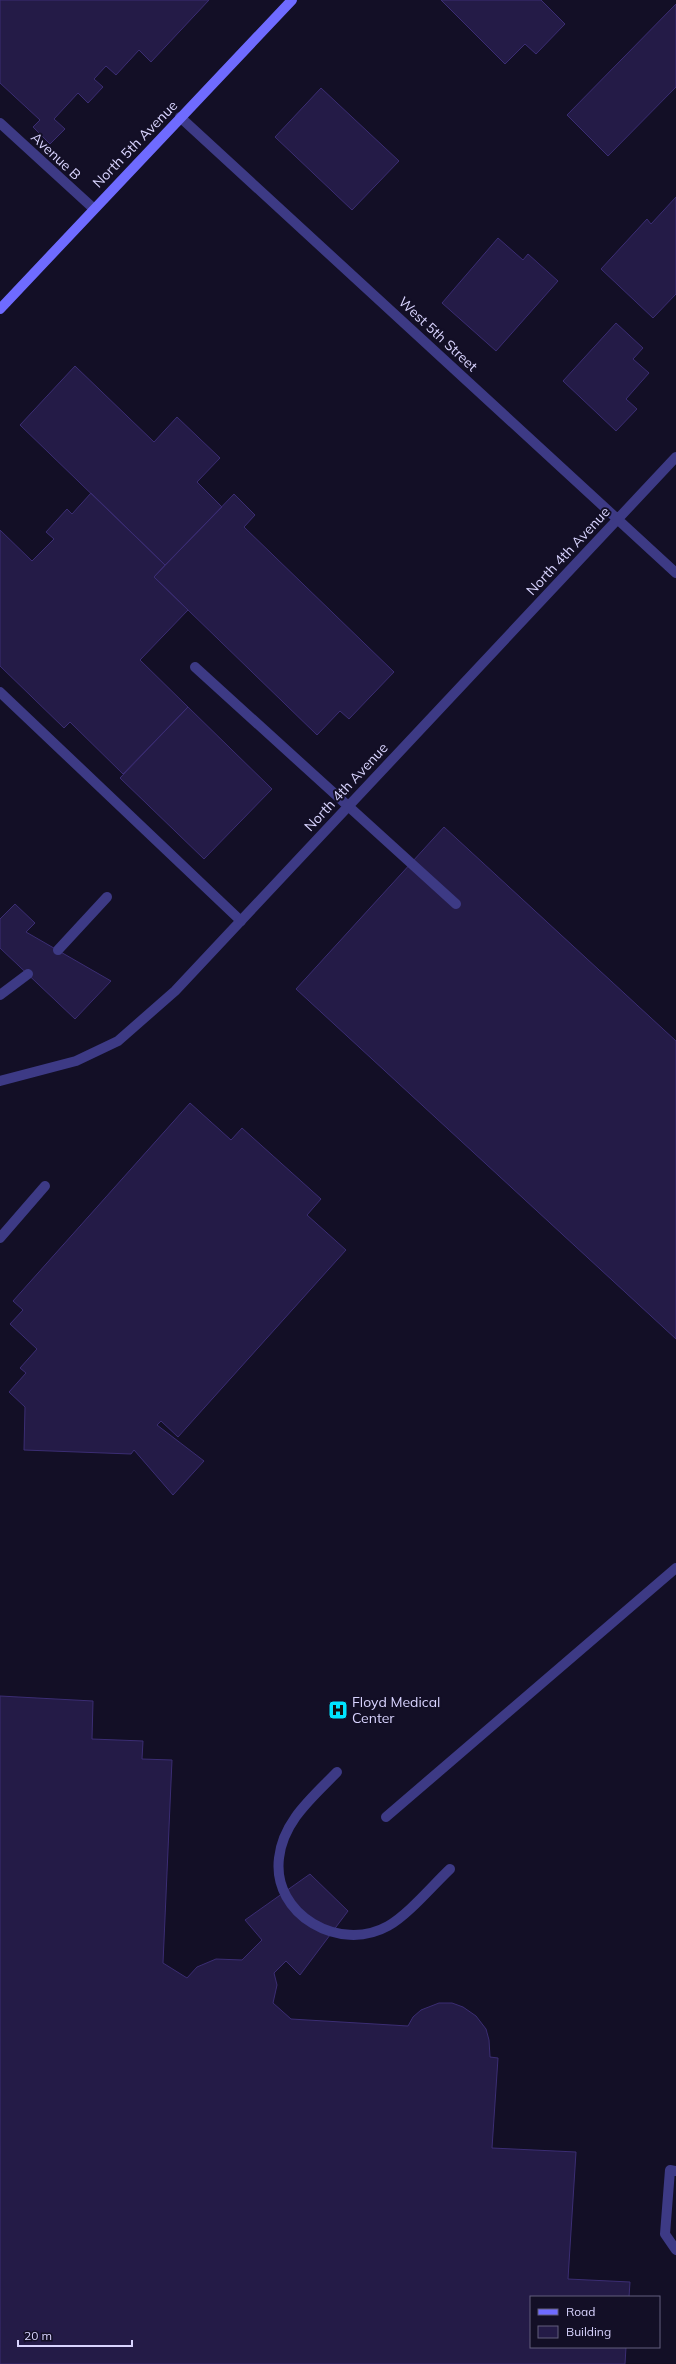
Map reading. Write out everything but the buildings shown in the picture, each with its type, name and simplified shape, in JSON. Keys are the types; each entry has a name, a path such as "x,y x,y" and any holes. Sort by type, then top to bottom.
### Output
{"street":[{"name":"North 5th Avenue","path":"0,309 93,208 292,0"},
{"name":"West 5th Street","path":"180,117 676,573"},
{"name":"Avenue B","path":"0,123 93,208"},
{"name":"North 4th Avenue","path":"0,1081 76,1061 118,1041 174,991 676,457"},
{"path":"195,667 456,904"},
{"path":"0,692 241,921"},
{"path":"58,950 107,897"},
{"path":"0,995 28,974"},
{"path":"0,1238 45,1186"},
{"path":"386,1816 676,1568"},
{"path":"337,1772 298,1812 288,1827 278,1858 281,1883 287,1898 305,1920 325,1931 346,1936 370,1934 388,1926 450,1869"},
{"path":"676,2171 670,2170 665,2234 676,2250"}],"place":[{"name":"Floyd Medical Center","path":"338,1710"}]}
